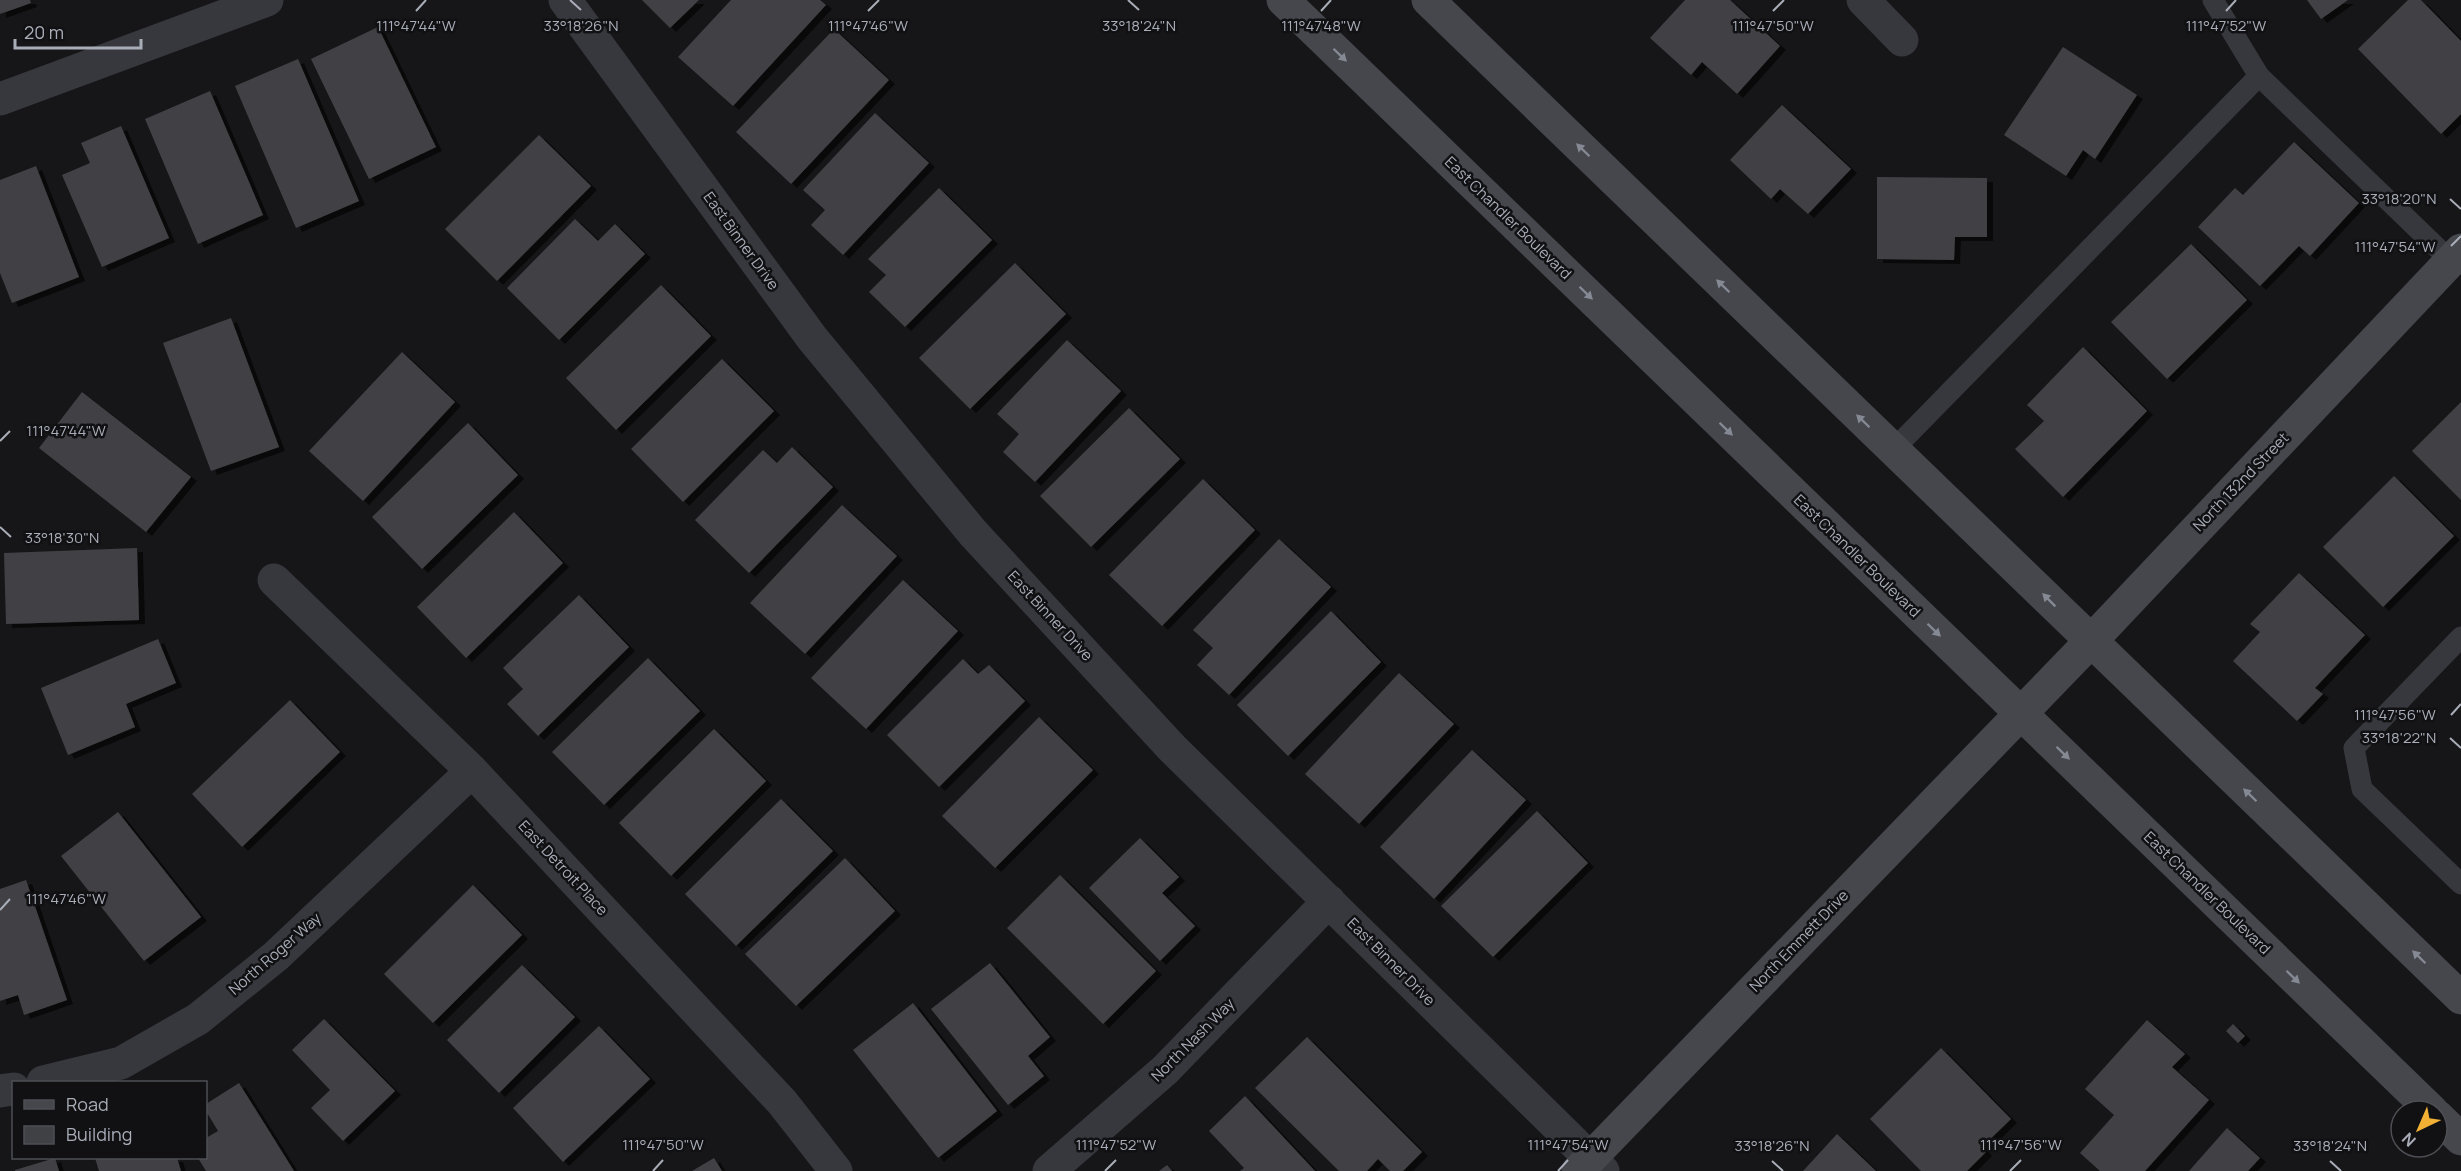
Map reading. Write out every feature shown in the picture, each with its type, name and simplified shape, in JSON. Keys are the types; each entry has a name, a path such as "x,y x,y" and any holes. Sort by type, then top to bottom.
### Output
{"main road":[{"name":"East Chandler Boulevard","path":"1283,0 2420,1099"},
{"path":"1428,0 2461,998"},
{"name":"North 132nd Street","path":"2020,712 2090,642 2456,256"},
{"name":"North Emmett Drive","path":"1591,1167 2020,712"},
{"path":"2449,1128 2461,1139"}],"street":[{"path":"0,99 267,0"},
{"name":"East Binner Drive","path":"565,0 812,339 973,533 1172,748 1329,901 1591,1167"},
{"path":"1863,0 1902,40"},
{"name":"East Detroit Place","path":"274,580 472,771 782,1102 836,1171"},
{"name":"North Roger Way","path":"52,1081 121,1063 198,1019 276,956 472,771"},
{"name":"North Nash Way","path":"1049,1171 1165,1070 1329,901"}],"lane":[{"path":"2213,0 2259,76 2456,256"},
{"path":"1893,450 2259,76"},
{"path":"2461,637 2354,748 2362,789 2461,884"}],"building":[{"path":"0,0 30,0 31,3 0,14"},
{"path":"642,0 699,0 670,28"},
{"path":"731,0 820,0 826,5 733,106 678,57"},
{"path":"1685,0 1730,0 1780,46 1737,94 1702,62 1691,75 1650,38"},
{"path":"2307,0 2348,0 2321,19"},
{"path":"2408,0 2421,0 2461,41 2461,114 2441,134 2358,49"},
{"path":"378,27 436,147 369,179 311,59"},
{"path":"834,29 889,80 791,184 736,132"},
{"path":"2063,47 2137,95 2095,159 2083,150 2066,176 2004,135"},
{"path":"298,59 359,201 296,228 235,86"},
{"path":"210,91 263,215 198,244 145,119"},
{"path":"1782,105 1851,169 1808,214 1780,189 1771,199 1730,160"},
{"path":"875,113 929,163 843,255 811,225 825,210 803,190"},
{"path":"121,126 169,238 102,267 62,175 90,163 81,143"},
{"path":"539,135 591,186 497,281 445,229"},
{"path":"2294,142 2359,203 2310,256 2299,246 2260,286 2198,227 2235,188 2243,195"},
{"path":"36,166 79,277 12,303 0,273 0,180"},
{"path":"1877,177 1987,178 1987,237 1955,237 1954,260 1877,259"},
{"path":"939,188 992,240 905,327 869,292 886,275 868,259"},
{"path":"575,219 598,241 615,224 645,254 559,340 507,288"},
{"path":"2191,244 2247,300 2167,379 2111,322"},
{"path":"1015,263 1066,314 970,409 919,358"},
{"path":"661,285 711,336 616,430 566,378"},
{"path":"231,318 279,447 211,471 163,343"},
{"path":"1067,340 1121,391 1035,482 1003,452 1019,434 997,414"},
{"path":"2083,347 2147,411 2063,497 2015,449 2044,421 2027,405"},
{"path":"402,352 455,402 363,501 309,451"},
{"path":"722,359 774,411 683,502 631,449"},
{"path":"82,392 191,477 146,532 39,448"},
{"path":"2461,402 2461,500 2412,451"},
{"path":"1129,408 1180,459 1091,547 1040,496"},
{"path":"468,423 518,475 422,569 372,517"},
{"path":"792,447 833,487 749,573 695,520 763,450 777,463"},
{"path":"2394,476 2454,536 2383,607 2323,547"},
{"path":"1203,479 1255,530 1162,626 1109,575"},
{"path":"842,505 897,556 805,654 750,603"},
{"path":"514,512 563,563 466,658 417,607"},
{"path":"1279,539 1331,587 1229,695 1197,665 1213,648 1193,630"},
{"path":"137,548 139,620 6,624 4,553"},
{"path":"2299,573 2365,635 2315,688 2323,694 2297,721 2233,661 2260,632 2250,624"},
{"path":"903,580 958,631 866,729 811,678"},
{"path":"579,595 629,647 538,736 507,704 523,689 503,668"},
{"path":"1331,611 1381,662 1288,756 1237,705"},
{"path":"158,639 176,683 126,704 135,727 68,755 41,688"},
{"path":"648,658 700,711 604,805 552,752"},
{"path":"963,659 978,674 989,665 1025,701 939,787 887,735"},
{"path":"1399,673 1454,724 1359,824 1305,774"},
{"path":"290,700 340,752 242,847 192,794"},
{"path":"1039,717 1093,770 995,868 942,816"},
{"path":"714,729 766,781 671,876 619,823"},
{"path":"1472,750 1526,800 1434,899 1380,847"},
{"path":"781,799 833,851 736,946 685,894"},
{"path":"1537,811 1588,863 1493,957 1441,906"},
{"path":"118,812 201,917 144,961 61,856"},
{"path":"1140,838 1179,877 1162,893 1195,926 1160,961 1089,888"},
{"path":"845,858 895,911 796,1006 745,954"},
{"path":"1060,875 1156,971 1103,1024 1007,928"},
{"path":"26,880 67,1000 24,1015 18,995 0,1001 0,889"},
{"path":"473,885 522,935 433,1023 384,974"},
{"path":"990,963 1050,1037 1028,1056 1044,1076 1008,1105 931,1009"},
{"path":"522,965 575,1017 499,1093 447,1040"},
{"path":"913,1003 997,1111 938,1158 853,1050"},
{"path":"324,1019 395,1091 343,1141 311,1108 330,1090 292,1050"},
{"path":"2147,1020 2185,1054 2172,1067 2209,1100 2145,1171 2100,1171 2080,1153 2114,1115 2085,1089"},
{"path":"2233,1024 2245,1036 2238,1043 2226,1031"},
{"path":"599,1026 650,1079 563,1162 513,1108"},
{"path":"1307,1037 1422,1152 1403,1171 1390,1171 1378,1159 1367,1171 1339,1171 1255,1088"},
{"path":"1941,1048 2011,1119 1982,1147 1986,1152 1967,1171 1921,1171 1870,1119"},
{"path":"239,1083 294,1171 206,1171 199,1159 207,1159 207,1137 218,1131 207,1113 207,1103"},
{"path":"1245,1096 1315,1171 1240,1171 1244,1168 1209,1131"},
{"path":"2227,1128 2260,1158 2248,1171 2189,1171"},
{"path":"1837,1134 1876,1171 1803,1171"},
{"path":"714,1158 722,1171 692,1171"},
{"path":"55,1159 59,1171 15,1171"},
{"path":"95,1159 177,1159 181,1171 99,1171"},
{"path":"1167,1165 1172,1171 1159,1171"}]}
